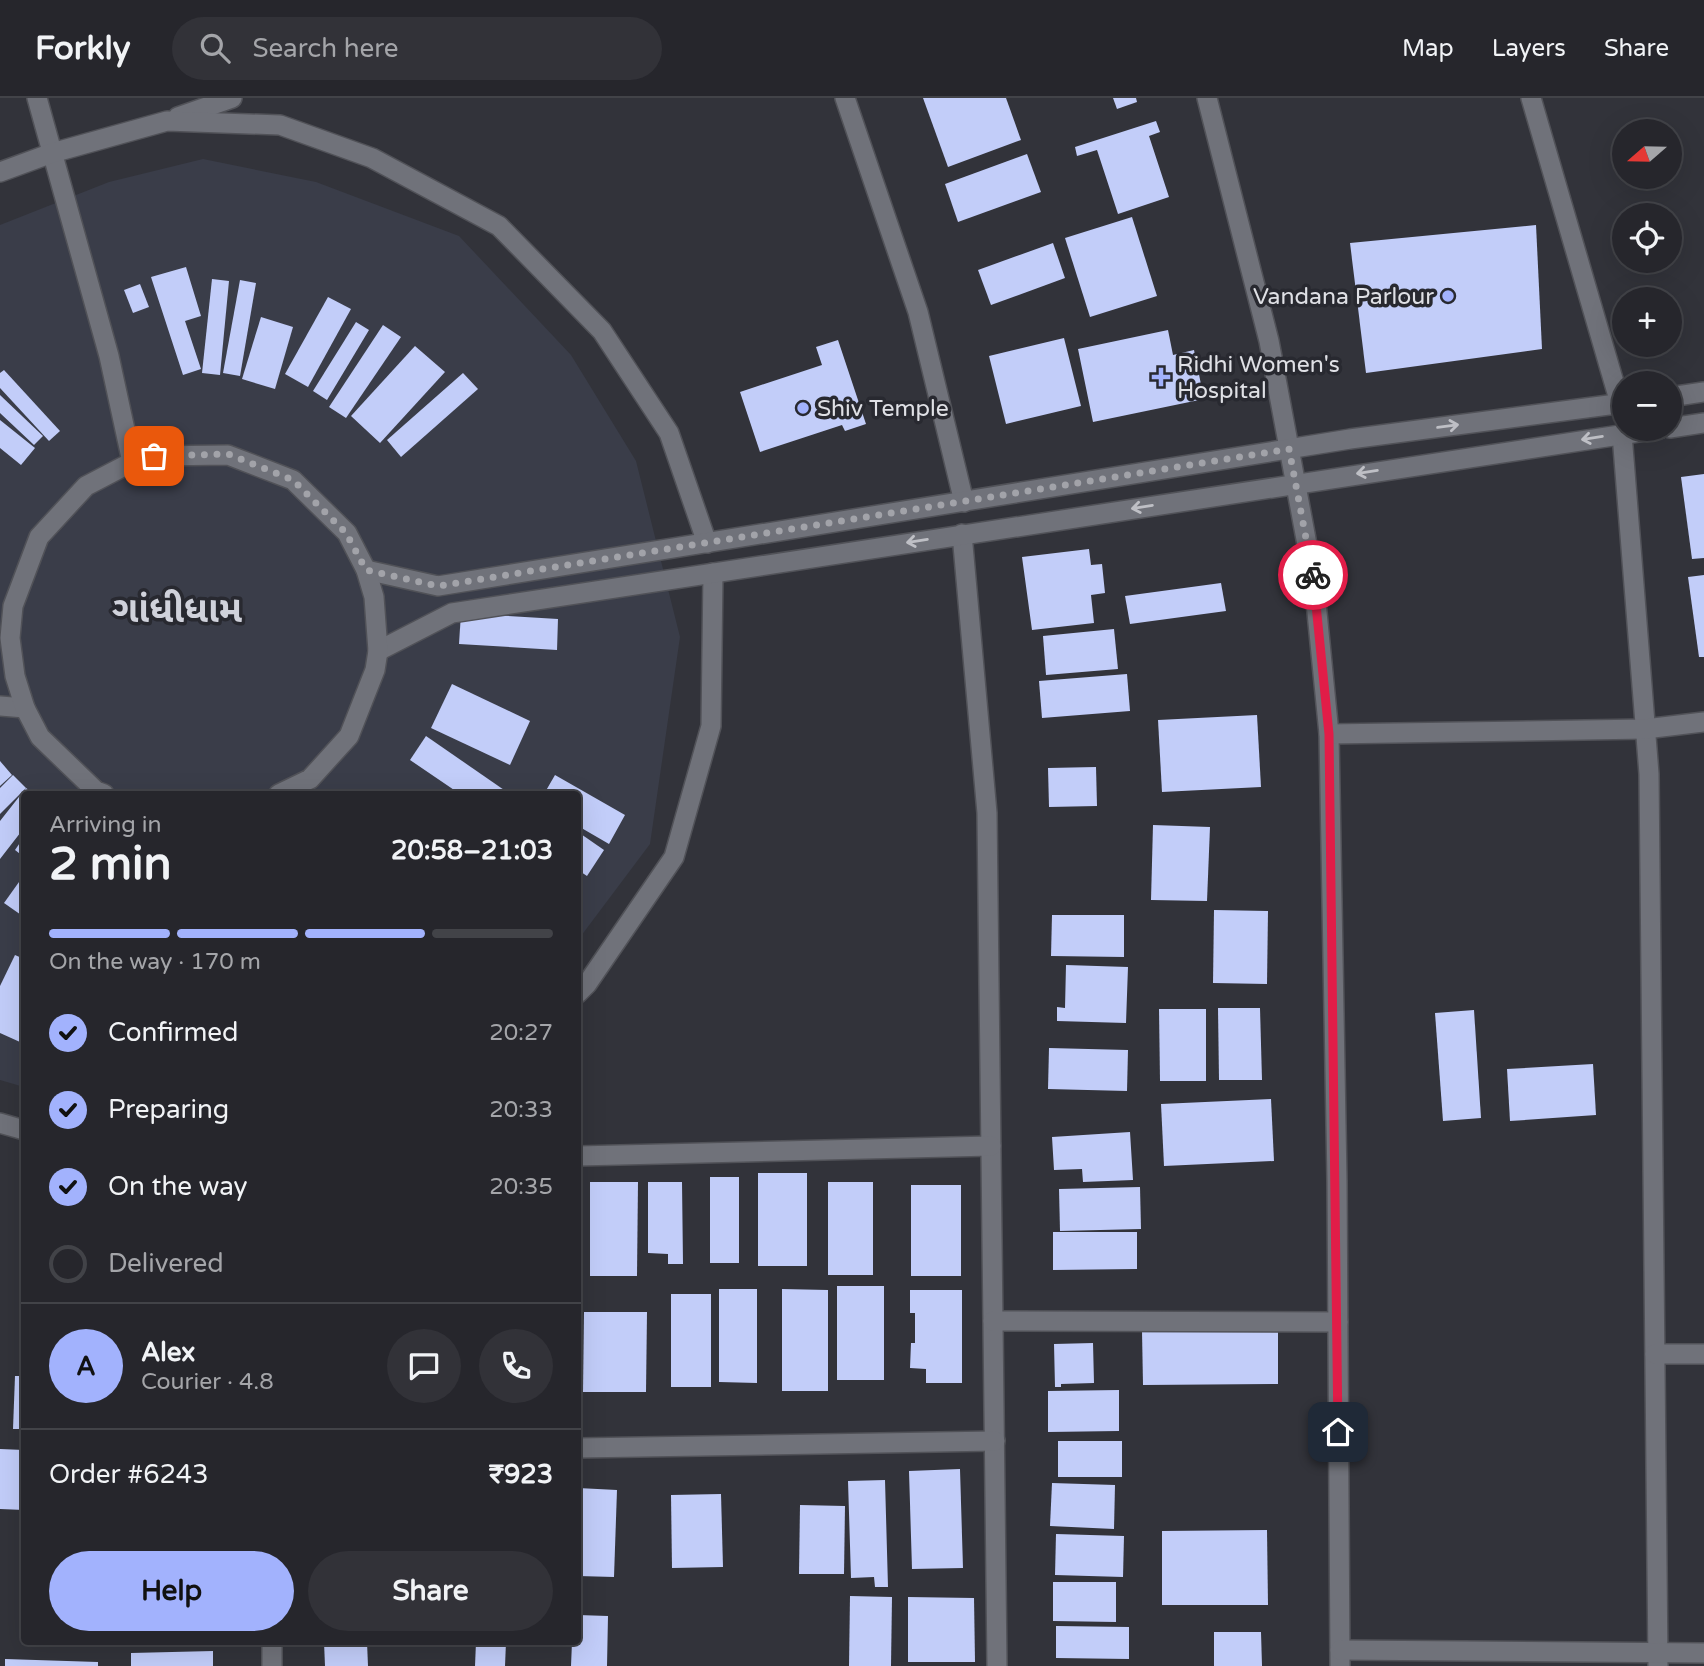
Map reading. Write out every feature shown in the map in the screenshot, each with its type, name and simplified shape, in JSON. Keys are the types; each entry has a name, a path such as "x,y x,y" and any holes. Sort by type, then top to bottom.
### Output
{"street":[{"path":"37,98 109,356 132,462"},
{"path":"0,172 52,153 167,121 232,98"},
{"path":"845,98 918,312 964,502"},
{"path":"1207,98 1269,341 1314,582 1329,734 1340,1658 1658,1660 1704,1653"},
{"path":"1531,98 1612,371"},
{"path":"167,121 280,125 372,158 499,226 602,331 669,433 707,543"},
{"path":"1682,395 1704,392"},
{"path":"366,570 438,586 1289,449 1612,404"},
{"path":"1682,427 1704,424"},
{"path":"378,651 452,613 1612,436"},
{"path":"1623,441 1649,774 1658,1660"},
{"path":"96,791 40,737 25,708 5,641 13,606 39,537 86,486 132,462 154,456 228,454 293,480 346,533 366,570 374,597 378,651 375,670 349,736 310,779 285,791"},
{"path":"962,534 988,813 997,1666"},
{"path":"581,990 674,857 711,726 713,573"},
{"path":"0,706 25,708"},
{"path":"1329,734 1646,729 1704,722"},
{"path":"0,1123 21,1129"},
{"path":"581,1156 991,1146"},
{"path":"993,1321 1338,1322"},
{"path":"1655,1354 1704,1354"},
{"path":"581,1448 995,1441"},
{"path":"272,1645 272,1666"}],"shaded area":[{"path":"203,159 316,182 459,236 571,355 636,461 680,637 650,844 581,936 581,791 21,791 21,1086 0,1080 0,225 109,182"}],"building":[{"path":"923,98 1006,98 1021,140 948,167"},
{"path":"1113,98 1136,98 1137,102 1117,109"},
{"path":"1156,121 1160,132 1149,136 1169,197 1118,214 1097,150 1077,156 1075,147"},
{"path":"1027,154 1041,192 958,222 945,184"},
{"path":"1132,217 1157,296 1090,317 1065,238"},
{"name":"Vandana Parlour","path":"1536,225 1542,349 1366,373 1350,243"},
{"path":"1053,243 1065,278 991,305 978,270"},
{"path":"186,267 201,316 185,321 201,369 183,375 151,277"},
{"path":"212,279 229,281 220,375 202,373"},
{"path":"240,280 256,283 240,376 223,373"},
{"path":"140,284 149,307 133,313 124,290"},
{"path":"328,297 351,309 308,387 285,374"},
{"path":"261,317 293,327 275,389 242,379"},
{"path":"356,322 369,330 327,400 313,391"},
{"path":"383,325 401,337 346,418 329,407"},
{"path":"1168,330 1173,355 1194,350 1204,399 1093,422 1078,349"},
{"path":"1064,338 1081,406 1006,424 989,356"},
{"name":"Shiv Temple","path":"838,340 866,424 845,431 842,425 760,452 740,392 822,365 816,347"},
{"path":"415,346 445,372 380,443 351,416"},
{"path":"4,370 60,431 49,441 0,388 0,373"},
{"path":"463,373 478,389 401,457 387,440"},
{"path":"0,395 43,436 34,445 0,413"},
{"path":"0,420 35,448 21,465 0,448"},
{"path":"1704,474 1704,558 1692,559 1681,477"},
{"path":"1089,549 1091,565 1102,564 1105,593 1091,595 1094,623 1032,630 1022,557"},
{"path":"1704,575 1704,657 1699,657 1688,577"},
{"path":"1221,583 1226,611 1130,624 1125,596"},
{"path":"461,613 558,619 557,650 459,644"},
{"path":"1114,629 1118,669 1046,675 1043,636"},
{"path":"1127,674 1130,711 1042,718 1039,681"},
{"path":"452,684 530,721 510,765 431,728"},
{"path":"1257,715 1261,787 1162,792 1158,720"},
{"path":"426,736 506,791 456,791 410,760"},
{"path":"0,761 12,775 0,786"},
{"path":"1096,767 1097,806 1049,807 1048,768"},
{"path":"13,775 26,788 0,814 0,788"},
{"path":"555,775 625,815 609,844 581,828 581,791 546,791"},
{"path":"21,794 21,832 0,859 0,821"},
{"path":"1153,825 1210,827 1207,901 1151,900"},
{"path":"581,834 604,850 587,876 581,872"},
{"path":"21,841 21,855 15,850"},
{"path":"21,879 21,915 4,903"},
{"path":"1214,910 1268,911 1267,984 1213,983"},
{"path":"1052,915 1124,915 1124,957 1051,956"},
{"path":"15,955 21,958 20,1042 0,1033 0,986"},
{"path":"1066,965 1128,967 1126,1023 1057,1021 1057,1007 1065,1008"},
{"path":"1218,1008 1260,1008 1262,1080 1219,1080"},
{"path":"1159,1009 1206,1009 1206,1081 1160,1081"},
{"path":"1474,1010 1481,1118 1443,1121 1435,1013"},
{"path":"1049,1048 1128,1050 1127,1091 1048,1089"},
{"path":"1593,1064 1596,1115 1510,1121 1507,1069"},
{"path":"1271,1099 1274,1161 1164,1166 1161,1104"},
{"path":"1130,1132 1133,1180 1083,1182 1082,1169 1054,1170 1052,1137"},
{"path":"758,1173 807,1173 807,1266 758,1266"},
{"path":"710,1177 739,1177 739,1263 710,1263"},
{"path":"590,1182 638,1182 637,1276 590,1276"},
{"path":"648,1182 682,1182 683,1264 668,1264 668,1254 648,1253"},
{"path":"828,1182 873,1182 873,1275 828,1275"},
{"path":"911,1185 961,1185 961,1276 911,1276"},
{"path":"1140,1187 1141,1229 1060,1231 1059,1189"},
{"path":"1053,1232 1137,1232 1137,1269 1053,1270"},
{"path":"837,1286 884,1286 884,1380 837,1380"},
{"path":"719,1289 757,1289 757,1383 719,1382"},
{"path":"782,1289 828,1290 828,1391 782,1391"},
{"path":"910,1290 962,1290 962,1383 926,1383 926,1369 910,1368 911,1343 915,1343 915,1313 910,1313"},
{"path":"671,1294 711,1294 711,1387 671,1387"},
{"path":"584,1312 647,1312 646,1392 583,1392"},
{"path":"1278,1330 1278,1384 1143,1385 1142,1331"},
{"path":"1093,1343 1094,1383 1061,1384 1061,1387 1055,1387 1054,1344"},
{"path":"15,1376 21,1376 21,1429 13,1429"},
{"path":"1119,1390 1119,1431 1048,1432 1048,1391"},
{"path":"1058,1441 1122,1441 1122,1477 1058,1477"},
{"path":"0,1449 21,1450 21,1510 0,1509"},
{"path":"960,1469 963,1568 912,1569 909,1471"},
{"path":"885,1480 888,1587 875,1587 874,1577 851,1578 848,1481"},
{"path":"1052,1483 1115,1485 1114,1529 1050,1526"},
{"path":"581,1488 617,1490 614,1577 581,1576"},
{"path":"721,1494 723,1567 672,1568 671,1495"},
{"path":"800,1505 845,1506 844,1574 799,1574"},
{"path":"1267,1530 1268,1605 1162,1605 1162,1531"},
{"path":"1056,1534 1124,1536 1123,1577 1055,1575"},
{"path":"1053,1582 1116,1582 1116,1622 1053,1621"},
{"path":"850,1596 892,1597 891,1666 849,1666"},
{"path":"908,1597 974,1598 975,1662 908,1662"},
{"path":"581,1615 608,1616 607,1666 571,1666 572,1645 581,1645"},
{"path":"1056,1626 1129,1627 1129,1659 1056,1658"},
{"path":"1214,1632 1261,1632 1262,1666 1214,1666"},
{"path":"324,1645 367,1645 368,1666 325,1666"},
{"path":"476,1645 506,1645 505,1666 475,1666"},
{"path":"213,1651 213,1666 131,1666 131,1653"},
{"path":"5,1659 98,1662 98,1666 5,1666"}],"way so far":[{"path":"154,456 228,454 293,480 346,533 366,570 438,586 1289,449 1313,575"}],"place":[{"name":"Vandana Parlour","path":"1448,296"},
{"name":"Ridhi Women's Hospital","path":"1161,377"},
{"name":"Shiv Temple","path":"803,408"}],"district":[{"name":"ગાંધીધામ","path":"177,609"}],"route":[{"path":"1313,575 1329,734 1337,1181 1338,1432"}]}
